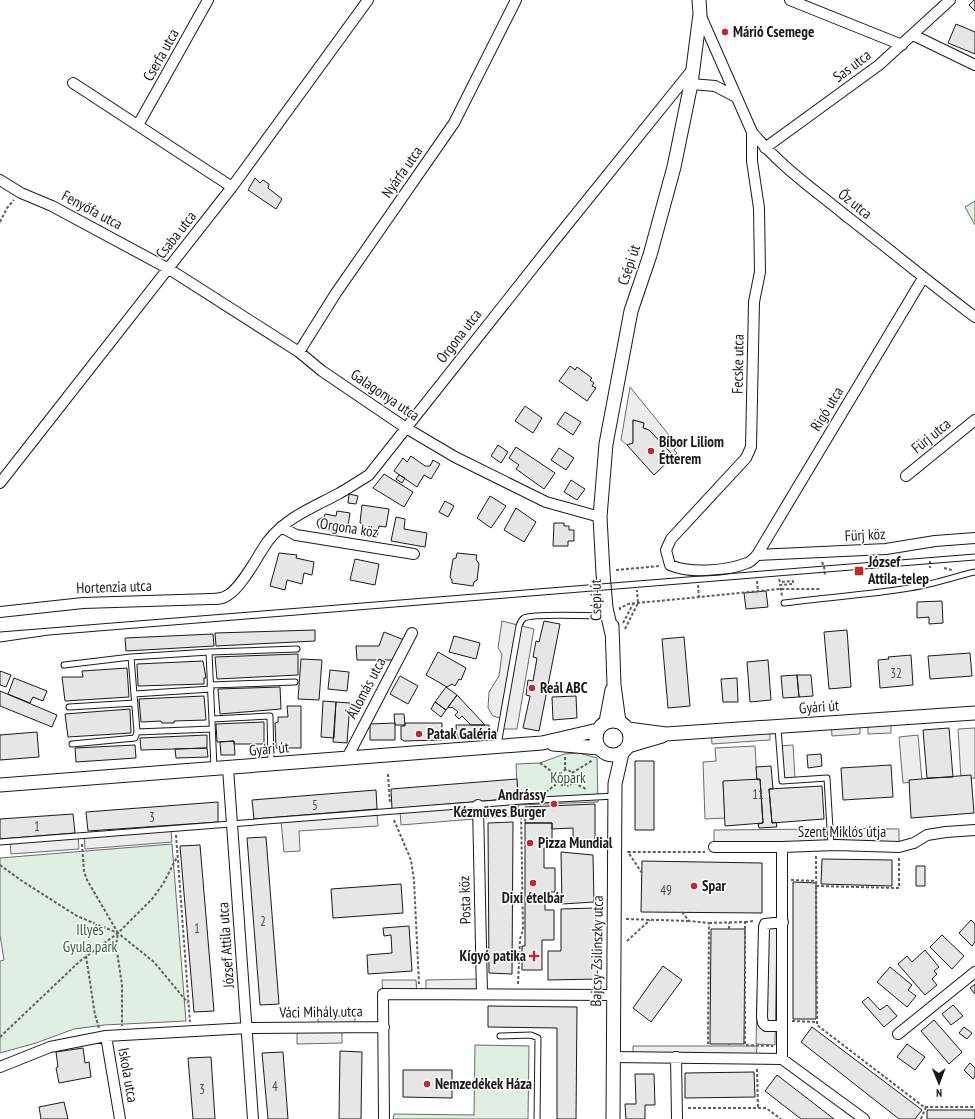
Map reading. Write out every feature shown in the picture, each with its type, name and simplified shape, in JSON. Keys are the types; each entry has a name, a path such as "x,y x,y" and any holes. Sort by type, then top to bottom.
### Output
{"street":[{"name":"Cserfa utca","path":"138,125 208,0"},
{"name":"Csaba utca","path":"0,484 232,187 368,0"},
{"name":"Nyárfa utca","path":"299,352 336,293 454,123 516,0"},
{"name":"Csépi út","path":"618,632 608,616 603,573 600,517 606,444 629,319 674,167 691,84 700,14 699,0"},
{"path":"790,0 902,45"},
{"name":"Sas utca","path":"766,148 879,65 950,0"},
{"name":"Őz utca","path":"700,14 752,132 766,148 794,175 923,278 975,317"},
{"path":"913,35 975,65"},
{"name":"Orgona utca","path":"229,595 237,587 268,541 281,527 302,511 339,494 369,475 692,70"},
{"path":"72,84 138,125 232,187"},
{"path":"691,84 715,86 736,97"},
{"name":"Fecske utca","path":"670,565 666,550 672,539 746,458 751,447 754,302 760,272 759,208 752,161 752,132"},
{"name":"Fenyőfa utca","path":"0,180 21,193 52,206 169,269"},
{"name":"Galagonya utca","path":"169,269 299,352 322,371 406,428 455,457 519,490 546,502 600,517"},
{"name":"Rigó utca","path":"757,555 923,278"},
{"name":"Fürj utca","path":"906,476 975,420"},
{"name":"Orgona köz","path":"281,527 296,535 414,554"},
{"name":"Fürj köz","path":"757,555 886,549 935,541 975,538"},
{"name":"Csépi út","path":"602,543 612,574 618,632 613,726"},
{"path":"670,565 679,569 694,571 730,567 749,563 757,555"},
{"name":"Hortenzia utca","path":"0,612 83,603 220,599 229,595"},
{"name":"Állomás utca","path":"347,758 412,633"},
{"name":"Gyári út","path":"0,785 542,743 613,726 666,734 975,713"},
{"path":"613,726 630,738 625,750 616,755 600,753 596,739 613,726"},
{"name":"Gyári út","path":"625,750 666,734"},
{"name":"Gyári út","path":"542,743 600,753"},
{"name":"Bajcsy-Zsilinszky utca","path":"613,1119 612,1057 615,790 625,750"},
{"name":"Bajcsy-Zsilinszky utca","path":"600,753 615,790"},
{"name":"József Attila utca","path":"228,768 248,1028 253,1119"},
{"name":"Posta köz","path":"478,805 482,994"},
{"name":"Szent Miklós útja","path":"782,1059 785,1024 782,847 899,847 914,843 927,835 975,830"},
{"path":"713,850 782,847"},
{"path":"783,922 769,922 764,924 762,1023 766,1026 785,1024"},
{"path":"898,1034 975,972"},
{"name":"Váci Mihály utca","path":"0,1067 50,1047 103,1033 248,1028 384,1027 383,994 613,995"},
{"path":"384,1027 384,1119"},
{"name":"Iskola utca","path":"103,1033 120,1119"},
{"path":"612,1057 782,1059 864,1119"},
{"path":"676,1057 677,1119"}],"lane":[{"path":"784,603 820,597 864,595 911,588 937,583 975,572"},
{"path":"498,746 521,620 525,617 537,616 608,616"},
{"path":"64,665 131,657 297,648"},
{"path":"209,652 214,769"},
{"path":"72,744 135,738 137,732 131,657"},
{"path":"134,694 210,687 295,682"},
{"path":"69,707 135,703"},
{"path":"212,719 270,716 271,764"},
{"path":"778,726 782,781 827,778 831,846"},
{"path":"137,732 212,729"},
{"path":"0,842 478,805 615,790"},
{"path":"500,1036 531,1035 538,1038 537,1119"}],"path":[{"path":"0,222 7,208 21,193"},
{"path":"930,561 930,568"},
{"path":"616,570 670,565"},
{"path":"779,578 780,582 793,580 793,584 780,584 780,589"},
{"path":"757,581 758,592"},
{"path":"698,585 699,598"},
{"path":"620,608 638,603 780,589 827,589"},
{"path":"618,632 638,603 637,590"},
{"path":"618,632 633,604"},
{"path":"572,773 600,753"},
{"path":"565,754 565,770"},
{"path":"540,763 558,776 560,782 567,786 575,781 572,773 565,770"},
{"path":"558,776 561,771 565,770"},
{"path":"388,774 391,812 410,860 415,890 420,989"},
{"path":"518,987 520,939 523,930 521,805"},
{"path":"176,829 190,1023"},
{"path":"82,836 84,871 87,880 118,933 116,945 123,1002 122,1025 120,1028"},
{"path":"642,873 628,852 713,850"},
{"path":"816,855 817,1025 926,1107 975,1107"},
{"path":"816,886 899,888 899,855"},
{"path":"0,1037 86,956 118,933 160,890 177,857"},
{"path":"0,865 77,916 118,933 154,962 188,1003"},
{"path":"789,880 816,881"},
{"path":"682,912 689,921"},
{"path":"624,919 709,922 759,921"},
{"path":"624,943 650,920"},
{"path":"708,1044 709,922"},
{"path":"729,922 729,929"},
{"path":"745,922 745,1045 782,1046"},
{"path":"86,956 95,1015 103,1033"},
{"path":"785,1024 817,1022"},
{"path":"757,1069 758,1108"},
{"path":"921,1119 926,1107"},
{"path":"676,1108 766,1108 781,1119"}],"green space":[{"path":"975,201 975,225 965,207"},
{"name":"Kőpark","path":"579,753 597,758 598,802 518,805 516,764 540,763 564,754"},
{"name":"Illyés Gyula park","path":"172,844 186,1021 104,1025 74,1029 36,1043 0,1053 0,961 4,960 0,935 0,858"},
{"path":"475,1045 529,1046 528,1119 393,1119 394,1114 474,1115"}],"shaded area":[{"path":"630,387 678,446 674,450 677,453 674,456 649,430 643,428 644,423 633,420 633,443 627,445 621,440"},
{"path":"502,621 534,629 517,729 501,729 503,719 493,716 488,708 489,692 499,676 502,654 498,648"},
{"path":"891,719 891,733 868,734 868,720"},
{"path":"860,721 860,734 832,736 831,722"},
{"path":"770,727 770,740 712,744 711,730"},
{"path":"975,728 975,778 961,779 958,729"},
{"path":"918,735 922,781 903,783 899,737"},
{"path":"793,745 795,778 781,778 779,746"},
{"path":"755,746 757,780 723,782 725,818 705,819 703,762 716,761 715,748"},
{"path":"518,802 519,816 486,818 485,804"},
{"path":"474,805 474,819 401,825 400,811"},
{"path":"377,813 378,826 299,831 300,851 284,852 281,821"},
{"path":"836,828 899,829 899,847 836,845"},
{"path":"825,829 825,846 714,847 714,830"},
{"path":"171,830 172,842 85,849 84,836"},
{"path":"78,836 79,849 11,854 10,842"},
{"path":"759,927 777,927 775,1045 756,1044"},
{"path":"479,979 479,994 426,994 426,980"},
{"path":"382,980 416,980 417,994 383,994"},
{"path":"318,1016 355,1016 355,1027 342,1027 342,1043 297,1044 297,1028 318,1027"},
{"path":"633,1046 757,1046 756,1058 633,1057"}],"building":[{"path":"975,0 975,11 969,5"},
{"path":"956,24 975,32 975,54 948,43"},
{"path":"255,178 260,183 263,180 269,184 268,188 282,199 276,209 248,190"},
{"path":"570,366 575,370 577,367 592,378 590,380 594,383 592,386 596,388 587,401 559,381"},
{"path":"525,406 542,418 533,433 515,421"},
{"path":"565,412 581,422 573,435 557,424"},
{"name":"Bíbor Liliom Étterem","path":"633,420 644,423 643,428 649,430 674,456 654,475 627,445 633,443"},
{"path":"498,445 508,452 501,463 491,456"},
{"path":"516,447 555,473 544,489 516,469 519,465 509,458"},
{"path":"559,448 574,458 566,470 551,460"},
{"path":"411,456 425,466 430,466 433,460 440,464 431,479 424,475 417,487 394,471 403,458 407,462"},
{"path":"384,474 413,492 404,507 373,488"},
{"path":"399,475 405,478 402,483 396,479"},
{"path":"571,480 585,489 577,500 564,492"},
{"path":"349,494 358,496 356,504 348,503"},
{"path":"490,496 506,506 491,528 477,518"},
{"path":"445,501 454,506 448,517 439,512"},
{"path":"362,505 389,509 386,527 379,526 377,538 362,536 364,524 360,523"},
{"path":"516,508 536,522 524,542 504,530"},
{"path":"337,511 350,513 347,532 337,530 336,532 319,528 317,524 318,520 324,518 325,514 336,516"},
{"path":"396,517 405,519 404,529 427,533 425,547 391,541"},
{"path":"554,523 564,523 564,526 569,526 569,530 574,530 574,541 568,541 568,546 553,546"},
{"path":"279,553 297,555 296,558 314,562 312,575 304,573 302,584 287,580 285,590 270,586"},
{"path":"457,553 477,555 476,559 479,564 477,580 474,582 473,586 452,583 450,577 453,559 456,558"},
{"path":"355,559 379,564 375,585 350,580"},
{"path":"766,591 768,607 746,609 744,593"},
{"path":"942,601 943,623 929,624 929,617 917,618 917,602"},
{"path":"544,621 560,624 539,731 523,728 530,696 526,695 528,680 533,681 537,658 533,657 536,641 539,642"},
{"path":"315,630 315,641 216,646 215,633"},
{"path":"847,630 851,687 829,689 824,632"},
{"path":"384,632 404,640 393,660 357,660 356,646 379,646"},
{"path":"213,634 214,646 126,651 125,638"},
{"path":"454,636 480,643 476,659 449,652"},
{"path":"684,637 690,706 668,708 662,639"},
{"path":"438,652 466,668 461,680 459,679 455,686 452,684 447,687 426,675"},
{"path":"970,653 972,676 930,679 928,656"},
{"path":"298,654 298,675 217,679 215,657"},
{"path":"911,655 913,685 880,688 878,660 889,659 888,657"},
{"path":"301,659 322,660 319,700 298,699"},
{"path":"768,660 771,700 750,702 747,662"},
{"path":"203,661 206,678 204,678 204,684 138,686 137,664"},
{"path":"127,668 129,697 65,701 62,677 83,677 82,671"},
{"path":"330,670 349,672 347,691 328,689"},
{"path":"0,671 11,675 6,687 0,685"},
{"path":"797,675 811,675 813,696 799,697"},
{"path":"797,675 799,697 783,698 781,676"},
{"path":"400,676 418,686 408,704 390,694"},
{"path":"14,678 47,691 43,701 33,697 30,703 8,694"},
{"path":"737,678 738,702 723,702 721,679"},
{"path":"280,687 281,709 220,714 218,689"},
{"path":"446,687 457,695 446,710 435,702"},
{"path":"0,691 57,715 52,727 0,706"},
{"path":"457,695 485,725 471,725 462,716 459,719 455,715 458,712 452,707 448,707"},
{"path":"204,696 206,720 174,721 174,723 162,723 161,721 141,722 139,699"},
{"path":"576,696 577,718 553,720 552,697"},
{"path":"323,701 336,702 334,738 321,737"},
{"path":"336,702 350,703 347,743 333,742"},
{"path":"435,702 446,710 441,717 431,709"},
{"path":"287,706 301,706 301,748 276,748 275,723 278,722 278,717 288,717"},
{"path":"130,709 131,733 68,737 65,714"},
{"path":"394,714 404,714 405,725 395,725"},
{"path":"264,722 264,744 234,744 234,741 217,742 216,724"},
{"path":"395,723 395,740 370,740 370,724"},
{"path":"405,723 442,723 442,740 404,741 401,739 401,726 405,726"},
{"path":"456,725 489,725 490,738 457,738"},
{"path":"949,728 953,777 927,778 923,730"},
{"path":"37,732 39,757 0,760 0,735"},
{"path":"207,735 207,748 141,750 140,738"},
{"path":"234,741 235,755 221,755 220,742"},
{"path":"135,745 136,758 76,762 75,748"},
{"path":"207,748 208,757 176,758 175,749"},
{"path":"821,754 822,766 808,768 807,755"},
{"path":"635,761 654,761 654,830 635,830"},
{"path":"891,765 893,797 843,800 841,768"},
{"path":"771,766 773,789 769,789 772,823 776,822 777,827 759,828 758,824 763,823 760,779 757,780 756,767"},
{"path":"971,775 974,813 911,818 909,780"},
{"path":"517,779 518,798 392,809 391,789"},
{"path":"760,779 763,823 725,826 723,781"},
{"path":"822,786 824,819 772,823 769,789"},
{"path":"376,790 377,809 254,819 252,800"},
{"path":"218,802 218,822 88,831 86,812"},
{"path":"595,804 595,844 573,845 573,828 552,829 552,823 525,823 525,807"},
{"path":"73,814 75,833 0,839 0,819"},
{"path":"513,822 512,974 489,973 488,823"},
{"path":"525,823 552,823 552,848 544,848 544,868 555,868 555,892 545,892 545,910 554,910 554,940 542,940 542,970 522,970 522,946 525,946"},
{"path":"266,837 279,1004 260,1005 247,838"},
{"path":"200,845 214,1011 194,1012 180,846"},
{"path":"561,852 593,855 594,902 562,904"},
{"path":"822,859 892,860 892,886 821,884"},
{"path":"642,861 762,863 762,913 641,912"},
{"path":"916,866 925,866 925,886 916,886"},
{"path":"793,882 816,883 816,1019 793,1019"},
{"path":"401,884 403,913 333,918 331,889"},
{"path":"595,908 598,979 548,980 548,951 561,951 561,909"},
{"path":"971,920 975,924 975,942 972,946 959,933"},
{"path":"409,926 412,971 368,974 367,955 392,953 391,935 384,936 383,928"},
{"path":"711,929 745,929 744,1044 710,1044"},
{"path":"942,935 964,956 952,969 930,947"},
{"path":"925,950 939,967 934,971 937,974 932,979 937,985 925,995 898,964 907,956 912,962"},
{"path":"663,966 682,980 651,1022 633,1008"},
{"path":"890,967 912,985 908,990 916,996 907,1007 877,982"},
{"path":"975,984 975,994 970,988"},
{"path":"868,997 880,1010 887,1005 897,1016 884,1027 862,1002"},
{"path":"953,1005 963,1016 951,1025 942,1014"},
{"path":"488,1006 577,1007 576,1119 557,1119 557,1028 488,1027"},
{"path":"934,1020 962,1052 949,1064 921,1031"},
{"path":"812,1027 922,1110 915,1119 899,1119 801,1042"},
{"path":"964,1027 972,1033 967,1039 959,1033"},
{"path":"907,1044 925,1057 915,1070 897,1057"},
{"path":"83,1048 85,1063 89,1062 91,1077 59,1083 56,1068 58,1067 56,1052"},
{"path":"340,1051 362,1052 361,1119 339,1119"},
{"path":"283,1052 288,1119 268,1119 262,1053"},
{"path":"211,1057 215,1119 193,1119 188,1058"},
{"path":"970,1063 975,1068 975,1076 973,1079 964,1070"},
{"name":"Nemzedékek Háza","path":"403,1070 452,1070 452,1098 403,1097"},
{"path":"754,1072 755,1097 685,1098 685,1073"},
{"path":"635,1074 654,1074 655,1105 645,1105 645,1119 626,1119 625,1104 636,1104"},
{"path":"777,1075 834,1119 801,1119 765,1091"},
{"path":"64,1102 68,1119 41,1119 39,1107"},
{"path":"927,1110 975,1110 975,1119 927,1119"}],"tram line":[{"path":"0,632 975,554"},
{"path":"0,642 49,635 975,560"}],"place":[{"name":"Márió Csemege","path":"725,32"},
{"name":"Bíbor Liliom Étterem","path":"651,451"},
{"name":"József Attila-telep","path":"859,571"},
{"name":"Reál ABC","path":"532,688"},
{"name":"Patak Galéria","path":"419,734"},
{"name":"Andrássy Kézműves Burger","path":"554,804"},
{"name":"Pizza Mundial","path":"530,843"},
{"name":"Dixi ételbár","path":"533,883"},
{"name":"Spar","path":"694,886"},
{"name":"Kígyó patika","path":"534,956"},
{"name":"Nemzedékek Háza","path":"427,1084"}]}
